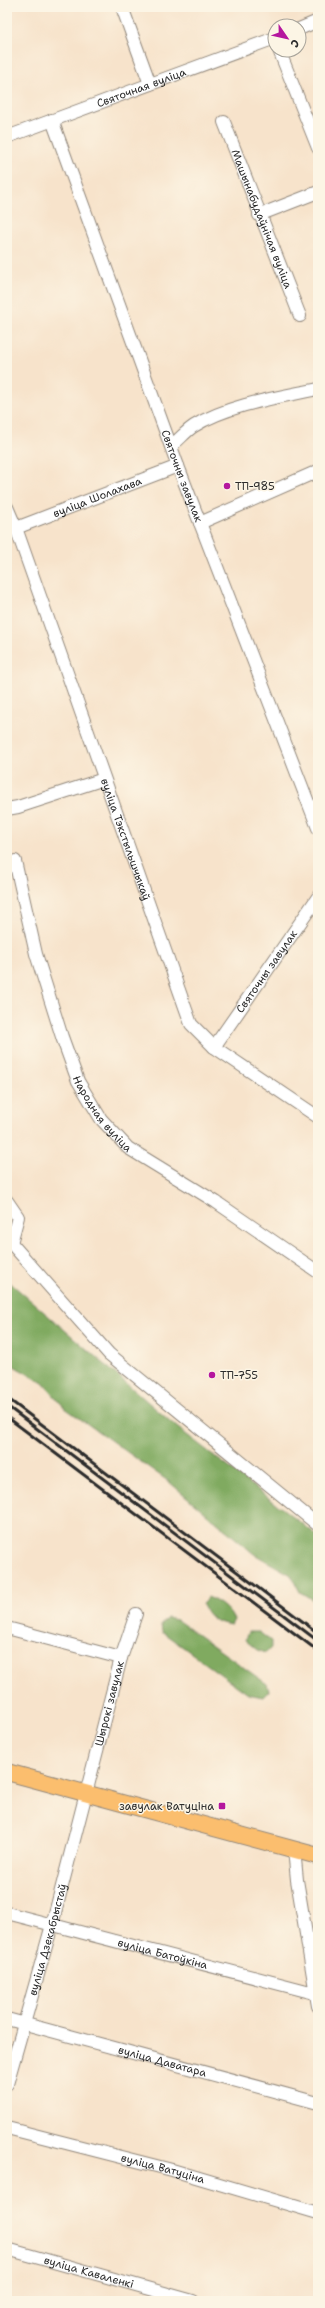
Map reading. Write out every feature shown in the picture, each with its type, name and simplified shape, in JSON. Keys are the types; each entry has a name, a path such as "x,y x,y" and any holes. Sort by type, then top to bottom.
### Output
{"main road":[{"path":"7,1772 318,1856"}],"street":[{"path":"122,7 150,84"},
{"path":"307,26 318,21"},
{"name":"Святочная вуліца","path":"7,137 267,42"},
{"path":"282,58 318,148"},
{"name":"Святочны завулак","path":"52,120 178,466 318,828"},
{"name":"Машынабудаўнічая вуліца","path":"224,122 259,215 300,316"},
{"path":"259,215 318,192"},
{"path":"171,446 194,426 223,413 244,405 318,389"},
{"name":"вуліца Шолахава","path":"16,528 178,466"},
{"path":"200,522 318,471"},
{"name":"вуліца Тэкстыльшчыкаў","path":"7,507 16,528 191,1024 214,1047 318,1117"},
{"path":"7,809 18,807 104,779"},
{"name":"Народная вуліца","path":"15,861 36,954 62,1037 78,1082 102,1119 128,1148 216,1202 318,1272"},
{"name":"Святочны завулак","path":"214,1047 318,897"},
{"path":"7,1201 18,1217 9,1244 110,1354 318,1525"},
{"name":"Шырокі завулак","path":"86,1793 121,1658 136,1614"},
{"path":"7,1628 121,1658"},
{"name":"вуліца Дзекабрыстаў","path":"7,2084 52,1926 86,1793"},
{"path":"294,1849 297,1880 318,2006"},
{"name":"вуліца Батоўкіна","path":"7,1913 52,1926 317,1994"},
{"name":"вуліца Даватара","path":"7,2019 318,2103"},
{"name":"вуліца Ватуціна","path":"7,2128 172,2170 318,2214"},
{"name":"вуліца Каваленкі","path":"7,2249 193,2301"}],"green space":[{"path":"7,1280 178,1428 318,1536 318,1603 300,1592 291,1575 254,1554 168,1481 65,1408 43,1383 7,1362"},
{"path":"208,1597 220,1604 229,1612 234,1620 231,1625 221,1623 210,1616 202,1603"},
{"path":"167,1618 177,1620 267,1684 269,1691 263,1697 248,1694 162,1632 161,1625"},
{"path":"248,1632 259,1632 271,1641 271,1648 266,1653 257,1650 245,1640"}],"railway":[{"path":"7,1398 318,1633"},
{"path":"7,1406 318,1641"},
{"path":"7,1417 318,1651"}],"place":[{"name":"ТП-985","path":"227,486"},
{"name":"ТП-755","path":"212,1375"},
{"name":"завулак Ватуціна","path":"222,1806"}]}
